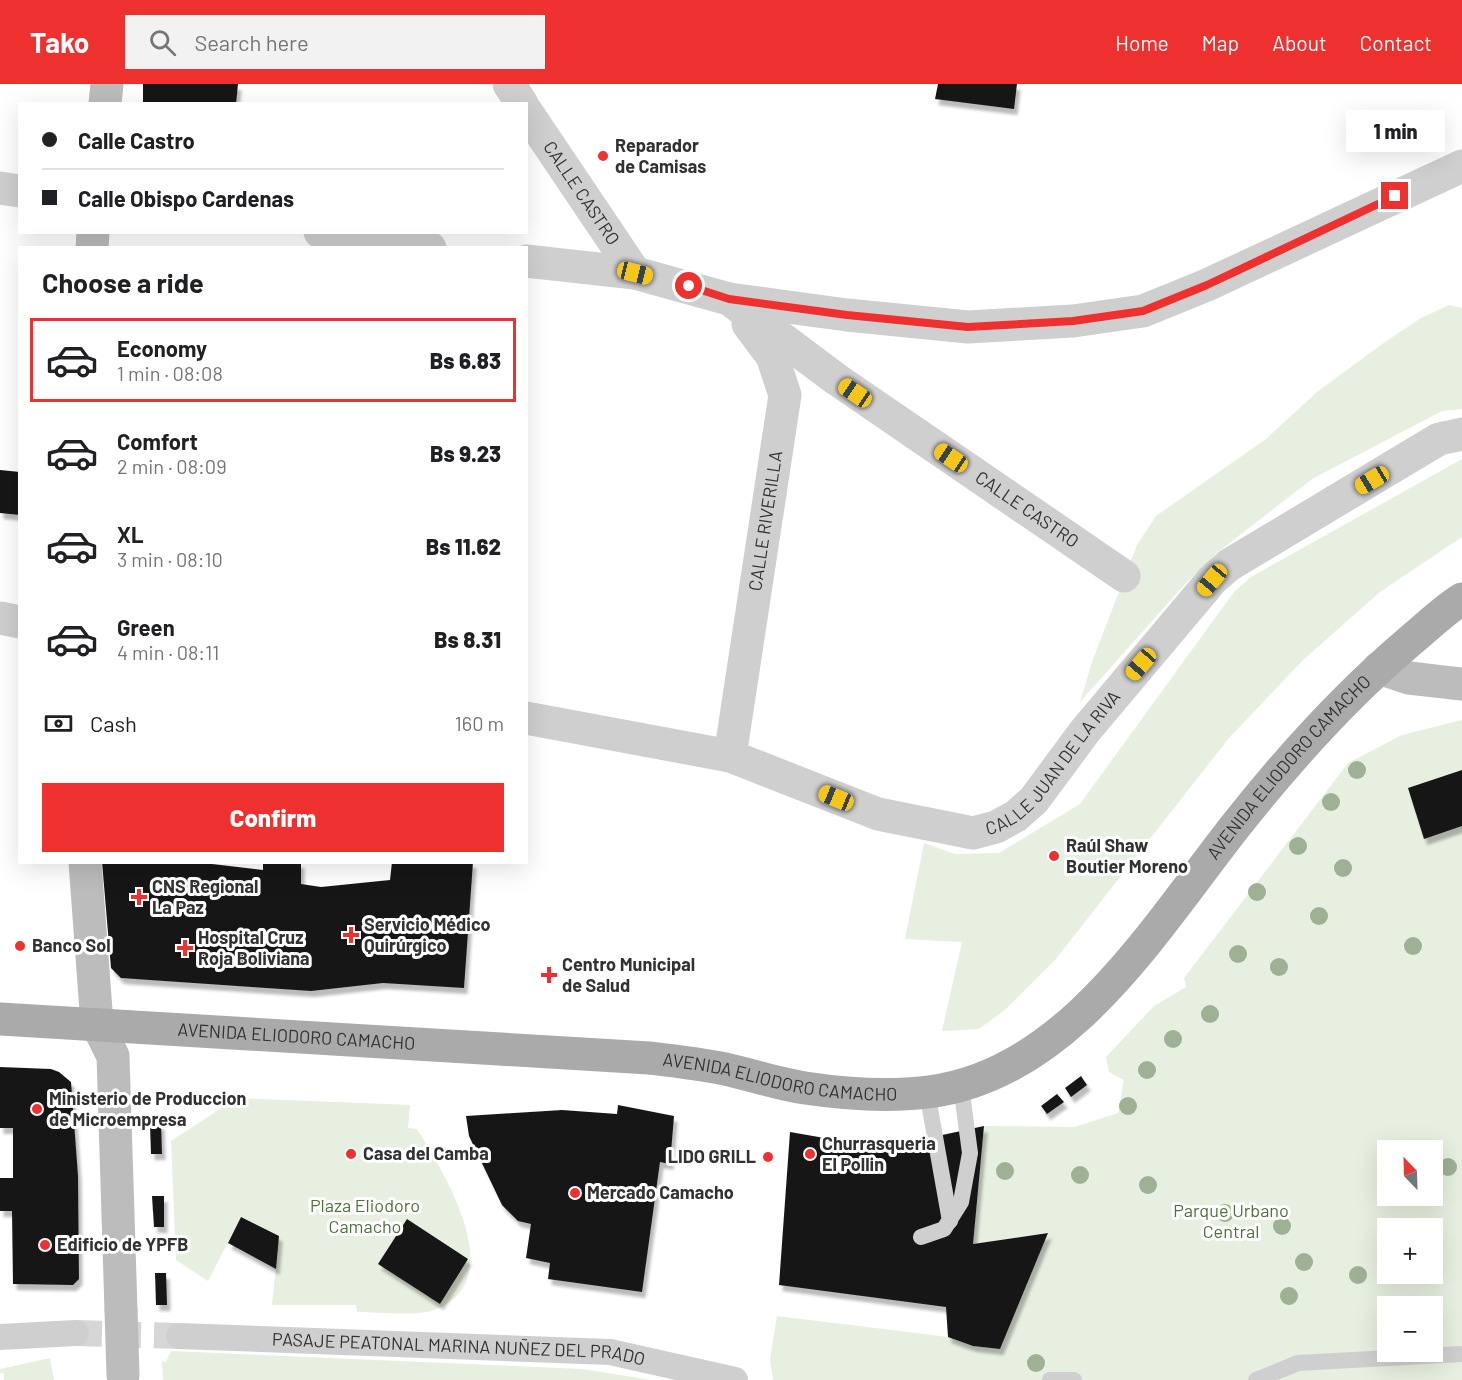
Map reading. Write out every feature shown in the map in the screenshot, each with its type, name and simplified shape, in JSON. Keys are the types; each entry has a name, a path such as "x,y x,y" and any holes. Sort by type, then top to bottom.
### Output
{"main road":[{"path":"105,102 107,84"},
{"name":"AVENIDA ELIODORO CAMACHO","path":"0,1019 649,1058 723,1068 804,1088 872,1094 927,1092 961,1086 997,1074 1036,1052 1070,1026 1158,927 1238,823 1321,723 1379,668 1462,599"},
{"path":"1379,668 1409,678 1462,684"},
{"path":"85,864 97,1024 113,1056 124,1380"},
{"path":"113,1056 124,1038 142,1027"}],"street":[{"path":"509,84 521,102"},
{"name":"CALLE CASTRO","path":"528,114 587,205 635,273 729,299 836,380 1124,576"},
{"path":"729,299 847,315 968,327 1073,321 1143,311 1207,285 1462,166"},
{"path":"0,188 18,191"},
{"path":"334,234 416,246"},
{"path":"528,261 635,273"},
{"name":"CALLE RIVERILLA","path":"729,299 772,356 785,395 730,756"},
{"name":"CALLE JUAN DE LA RIVA","path":"528,718 730,756 878,814 973,833 996,827 1016,816 1034,800 1085,731 1212,580 1228,565 1439,439 1462,434"},
{"path":"0,618 18,622"},
{"path":"0,1337 76,1333"},
{"name":"PASAJE PEATONAL MARINA NUÑEZ DEL PRADO","path":"179,1336 610,1352 735,1380"}],"lane":[{"path":"921,1237 944,1229 961,1202 970,1153 961,1086"},
{"path":"927,1092 950,1221"},
{"path":"1256,1380 1299,1362 1462,1354"},
{"path":"1050,1380 1074,1380"}],"green space":[{"path":"1449,305 1462,308 1462,409 1442,411 1312,479 1218,552 1185,584 1080,702 1092,662 1137,545 1156,516 1266,439 1317,392 1385,342 1421,318"},
{"path":"1462,459 1462,537 1380,592 1303,660 1229,738 1055,960 1006,1009 979,1029 942,1031 962,942 905,939 924,843 955,854 999,853 1080,804 1234,592 1251,577"},
{"name":"Parque Urbano Central","path":"1462,720 1462,1380 773,1380 770,1359 777,1316 948,1337 973,1346 1000,1349 1047,1233 973,1244 984,1126 1075,1127 1118,1113 1124,1080 1109,1072 1106,1057 1154,1006 1186,987 1184,978 1348,763 1402,735"},
{"name":"Plaza Eliodoro Camacho","path":"237,1098 410,1105 408,1128 417,1129 429,1148 455,1199 465,1226 470,1253 468,1277 455,1297 431,1311 414,1313 357,1312 356,1305 272,1305 279,1237 241,1217 208,1281 176,1260 171,1141"},
{"path":"171,1351 582,1369 651,1380 163,1380 162,1361 166,1362"},
{"path":"50,1358 54,1380 4,1380 4,1373 0,1373 0,1369"}],"building":[{"path":"143,84 238,84 236,102 143,102"},
{"path":"938,84 1017,84 1014,109 935,99"},
{"path":"0,470 18,472 18,515 0,513"},
{"path":"1462,770 1462,826 1424,839 1408,788"},
{"path":"102,864 212,864 263,870 263,864 301,864 301,884 321,887 390,880 392,864 473,864 464,988 383,983 311,991 121,978 111,968"},
{"path":"0,1067 51,1069 59,1072 71,1082 78,1176 79,1279 73,1285 13,1284 12,1211 0,1211 0,1178 13,1178 13,1128 0,1128"},
{"path":"1081,1076 1087,1085 1071,1097 1065,1088"},
{"path":"1057,1094 1064,1102 1047,1114 1041,1106"},
{"name":"Mercado Camacho","path":"618,1105 674,1116 670,1164 660,1162 642,1292 548,1279 550,1263 526,1258 531,1224 518,1221 502,1205 469,1136 466,1116 562,1110 617,1114"},
{"path":"161,1123 162,1154 151,1154 150,1124"},
{"path":"984,1126 973,1244 1048,1233 1000,1349 973,1346 948,1337 946,1307 779,1285 790,1132 859,1144 933,1137"},
{"path":"152,1196 164,1196 164,1227 154,1227"},
{"path":"241,1217 279,1236 276,1269 228,1243"},
{"path":"407,1219 468,1259 440,1304 378,1264"},
{"path":"155,1273 166,1273 167,1305 156,1305"}],"tunnel":[{"path":"76,1333 179,1336"}],"place":[{"name":"Reparador de Camisas","path":"603,156"},
{"name":"Raúl Shaw Boutier Moreno","path":"1054,856"},
{"name":"CNS Regional La Paz","path":"139,897"},
{"name":"Servicio Médico Quirúrgico","path":"351,935"},
{"name":"Banco Sol","path":"20,946"},
{"name":"Hospital Cruz Roja Boliviana","path":"185,948"},
{"name":"Centro Municipal de Salud","path":"549,975"},
{"name":"Ministerio de Produccion de Microempresa","path":"37,1109"},
{"name":"Casa del Camba","path":"351,1154"},
{"name":"Churrasqueria El Pollin","path":"810,1154"},
{"name":"LIDO GRILL","path":"768,1157"},
{"name":"Mercado Camacho","path":"575,1193"},
{"name":"Edificio de YPFB","path":"45,1245"}],"route":[{"path":"689,286 729,299 847,315 968,327 1073,321 1143,311 1207,285 1395,196"}]}
